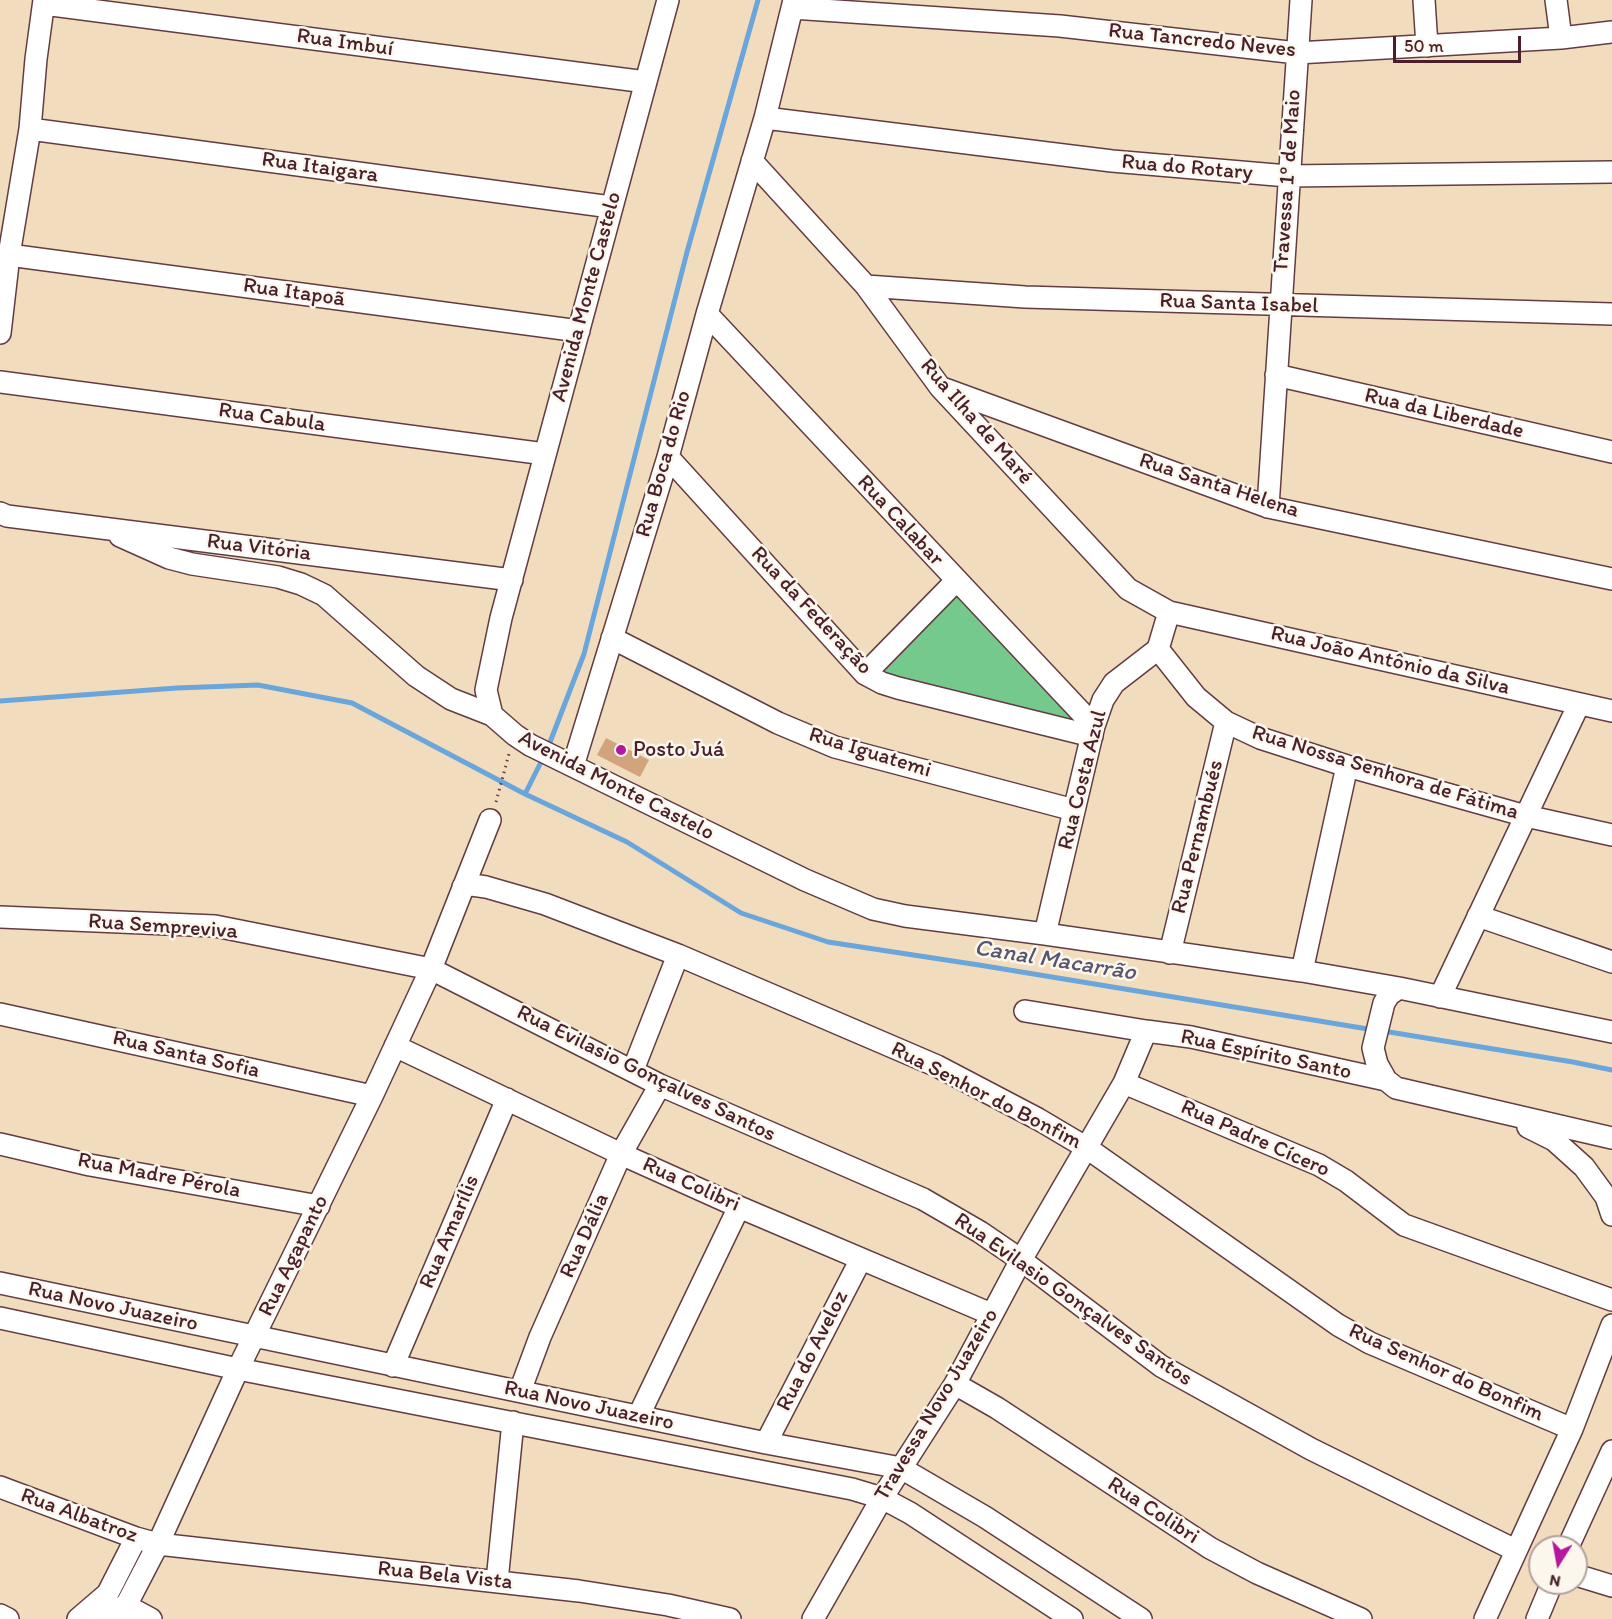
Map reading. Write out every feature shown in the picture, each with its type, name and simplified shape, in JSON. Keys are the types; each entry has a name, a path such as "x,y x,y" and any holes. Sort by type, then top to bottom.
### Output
{"street":[{"name":"Avenida Monte Castelo","path":"668,0 494,645 486,690 492,715 515,735 534,747 806,880 873,909 905,916 1302,971 1400,988 1612,1032"},
{"name":"Travessa 1º de Maio","path":"1268,507 1301,0"},
{"path":"1424,0 1426,46"},
{"path":"1556,0 1562,38"},
{"name":"Rua Imbuí","path":"44,2 646,82"},
{"path":"0,333 9,255 8,214 30,129 44,2"},
{"name":"Rua Tancredo Neves","path":"793,4 1060,26 1297,52 1562,38 1612,32"},
{"name":"Rua Boca do Rio","path":"565,762 612,638 668,457 707,314 765,118 793,4"},
{"name":"Rua do Rotary","path":"765,118 1112,161 1288,176 1612,172"},
{"name":"Rua Itaigara","path":"30,129 611,207"},
{"name":"Rua Ilha de Maré","path":"752,161 866,286 940,387 1128,589 1168,612"},
{"name":"Rua Itapoã","path":"9,255 579,331"},
{"name":"Rua Santa Isabel","path":"866,286 1025,297 1612,314"},
{"name":"Rua Calabar","path":"707,314 1093,731"},
{"name":"Rua da Liberdade","path":"1276,375 1612,452"},
{"name":"Rua Cabula","path":"0,382 545,454"},
{"name":"Rua Santa Helena","path":"940,387 1268,507 1612,579"},
{"name":"Rua da Federação","path":"668,457 865,674 898,688 1093,731"},
{"name":"Rua Vitória","path":"3,514 512,580"},
{"path":"101,528 169,558 192,564 278,577 301,584 324,595 416,675 451,699 492,715"},
{"path":"865,674 956,581"},
{"path":"1158,649 1168,612"},
{"name":"Rua João Antônio da Silva","path":"1168,612 1612,711"},
{"name":"Rua Iguatemi","path":"612,638 778,723 835,747 1074,810"},
{"name":"Rua Costa Azul","path":"1045,934 1093,731 1103,700 1114,683 1158,649"},
{"name":"Rua Nossa Senhora de Fátima","path":"1158,649 1196,697 1226,722 1260,738 1526,816 1612,835"},
{"path":"1440,997 1580,704"},
{"name":"Rua Pernambués","path":"1170,953 1226,722"},
{"path":"1302,971 1347,765"},
{"name":"Rua Agapanto","path":"117,1606 158,1544 238,1368 372,1096 431,969 493,811"},
{"name":"Rua Senhor do Bonfim","path":"463,887 478,885 545,904 678,955 937,1066 1038,1119 1087,1148 1338,1325 1370,1343 1572,1429"},
{"path":"1478,916 1612,962"},
{"name":"Rua Sempreviva","path":"0,917 215,926 431,969"},
{"path":"633,1070 678,955"},
{"name":"Rua Evilasio Gonçalves Santos","path":"431,969 660,1085 923,1199 980,1232 1022,1260 1161,1366 1311,1449 1515,1550"},
{"path":"1358,981 1376,994 1381,1013"},
{"path":"1386,1080 1377,1064 1373,1048 1381,1013 1389,995 1400,988"},
{"path":"1025,1011 1146,1032"},
{"name":"Rua Santa Sofia","path":"0,1014 372,1096"},
{"name":"Travessa Novo Juazeiro","path":"813,1619 882,1497 955,1384 991,1314 1124,1083 1146,1032"},
{"name":"Rua Espírito Santo","path":"1146,1032 1191,1037 1386,1080 1396,1088 1484,1108"},
{"name":"Rua Colibri","path":"395,1046 621,1154 739,1207 991,1314"},
{"name":"Rua Padre Cícero","path":"1124,1083 1319,1165 1346,1181 1404,1225 1612,1300"},
{"name":"Rua Dália","path":"520,1391 540,1337 621,1154 660,1085"},
{"name":"Rua Amarílis","path":"393,1366 507,1099"},
{"path":"1484,1108 1612,1138"},
{"path":"1484,1108 1544,1135 1564,1147 1584,1167 1606,1197 1612,1215"},
{"name":"Rua Madre Pérola","path":"0,1144 90,1165 319,1206"},
{"path":"639,1415 739,1207"},
{"name":"Rua do Aveloz","path":"766,1443 861,1259"},
{"name":"Rua Novo Juazeiro","path":"0,1283 254,1338 639,1415 766,1443 901,1468 984,1517 1142,1619"},
{"name":"Rua Novo Juazeiro","path":"0,1318 238,1368 852,1489 882,1497 1072,1619"},
{"path":"1485,1619 1572,1429 1612,1326"},
{"name":"Rua Colibri","path":"955,1384 998,1408 1210,1548 1257,1573 1361,1619"},
{"path":"497,1581 513,1422"},
{"path":"1574,1535 1612,1451"},
{"name":"Rua Albatroz","path":"0,1488 158,1544"},
{"path":"98,1619 117,1606 136,1538"},
{"name":"Rua Bela Vista","path":"158,1544 497,1581 657,1603 730,1619"},
{"path":"1588,1579 1612,1586"},
{"path":"1537,1619 1547,1595"},
{"path":"78,1619 117,1606 151,1619"},
{"path":"0,1615 8,1619"}],"path":[{"path":"493,811 504,769"}],"green space":[{"path":"956,590 1089,728 872,673"}],"building":[{"path":"606,738 649,760 640,777 597,755"}],"waterway":[{"path":"547,750 584,654 687,252 758,0"},
{"name":"Canal Macarrão","path":"0,701 177,688 258,685 352,703 525,794 627,842 741,913 828,942 1374,1030"},
{"path":"525,794 543,758"},
{"name":"Canal Macarrão","path":"1383,1031 1612,1070"}],"place":[{"name":"Posto Juá","path":"621,750"}]}
